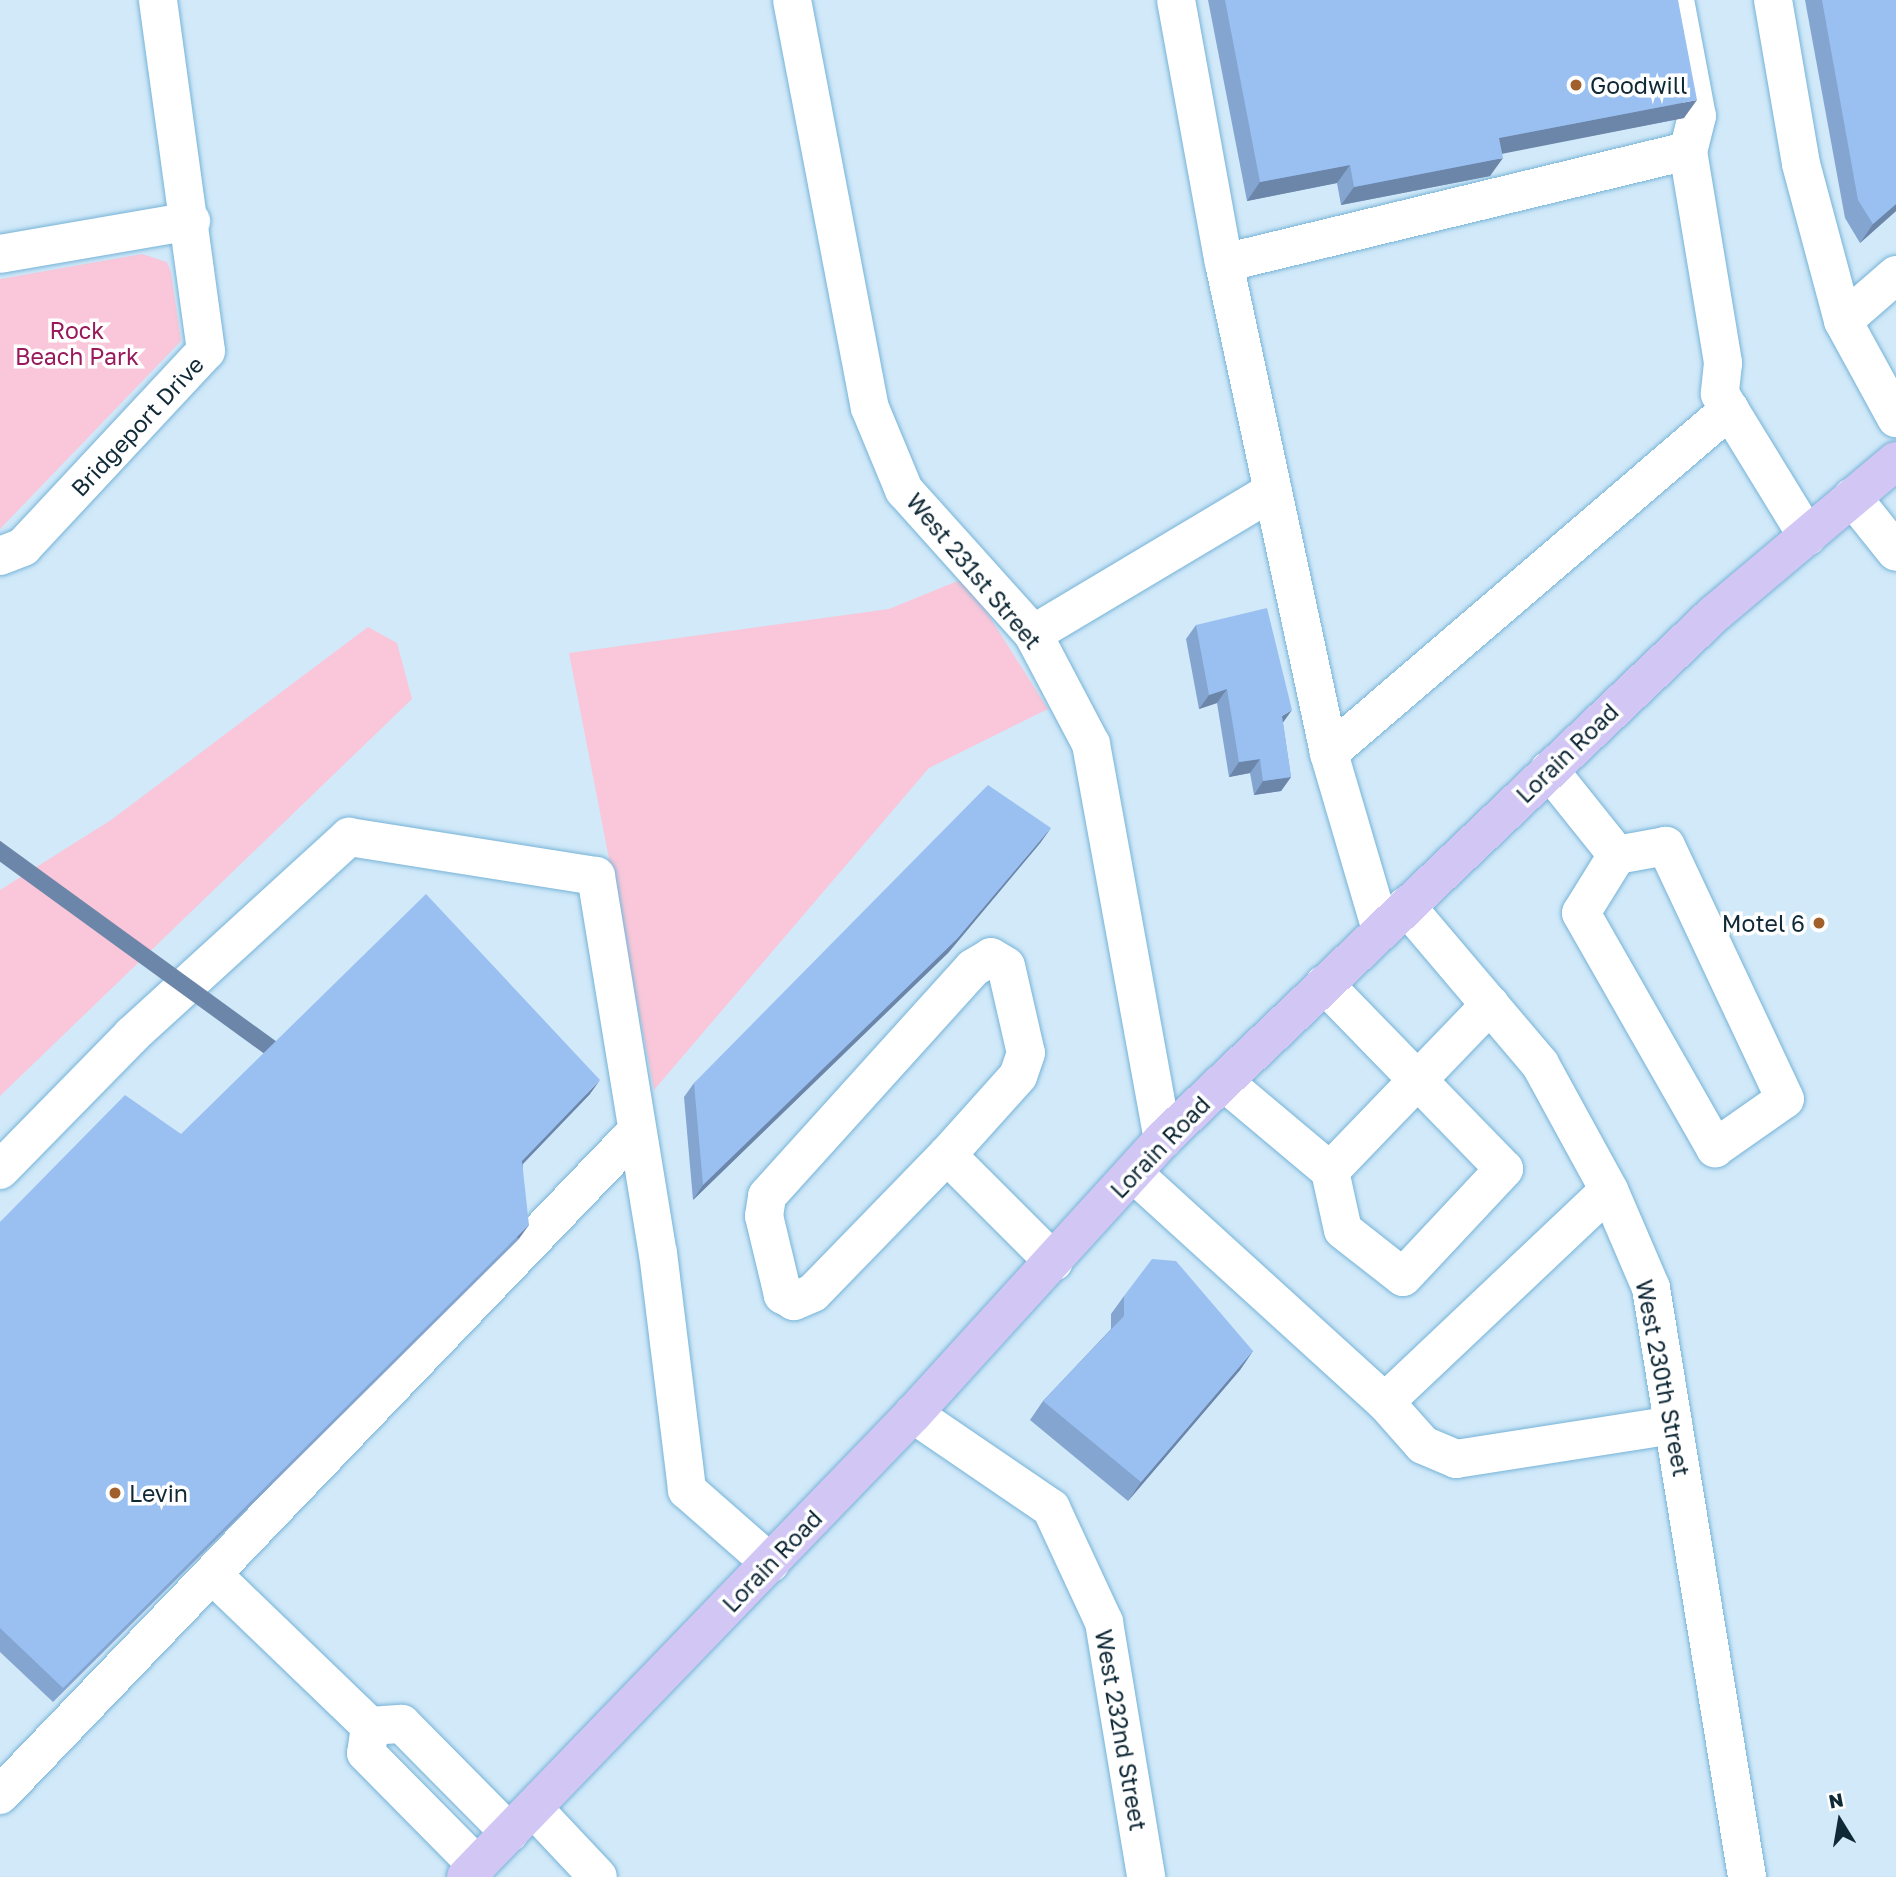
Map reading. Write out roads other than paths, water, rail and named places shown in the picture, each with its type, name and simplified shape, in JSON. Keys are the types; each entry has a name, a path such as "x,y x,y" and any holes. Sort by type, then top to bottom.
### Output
{"main road":[{"name":"Lorain Road","path":"472,1871 914,1414 1163,1139 1713,615 1852,498 1893,469"}],"street":[{"name":"Bridgeport Drive","path":"0,556 23,547 206,351 191,221 158,0"},
{"name":"West 231st Street","path":"792,0 870,408 904,490 1033,634 1091,744 1163,1139"},
{"path":"1176,0 1224,263 1329,753 1393,918"},
{"path":"1675,0 1697,116 1688,151 1723,363 1720,394 1807,536"},
{"path":"1773,0 1801,163 1843,321 1896,418"},
{"path":"1224,263 1688,151"},
{"path":"0,254 191,221"},
{"path":"1843,321 1896,275"},
{"path":"1329,753 1730,409"},
{"path":"1033,634 1273,491"},
{"path":"1852,498 1896,552"},
{"path":"1549,769 1617,855"},
{"path":"0,1170 132,1035 349,837 596,876 687,1490 770,1563"},
{"path":"1666,846 1785,1099 1715,1148 1581,913 1617,855 1666,846"},
{"name":"West 230th Street","path":"1393,918 1490,1005 1540,1064 1609,1191 1651,1288 1747,1877"},
{"path":"991,957 1006,966 1026,1053 1018,1076 947,1155 813,1293 794,1301 783,1295 764,1216 767,1196 973,968 991,957"},
{"path":"1224,1082 1330,1171 1343,1230 1402,1277 1504,1169 1324,984"},
{"path":"1330,1171 1490,1005"},
{"path":"0,1795 215,1577 636,1132"},
{"path":"947,1155 1054,1262"},
{"path":"1133,1173 1385,1402 1423,1445 1456,1459 1673,1425"},
{"path":"1385,1402 1609,1191"},
{"name":"West 232nd Street","path":"914,1414 1051,1508 1104,1622 1146,1877"},
{"path":"215,1577 370,1726 402,1724 522,1821 598,1877"},
{"path":"370,1726 366,1753 472,1871"}],"place":[{"name":"Goodwill","path":"1576,85"},
{"name":"Motel 6","path":"1819,923"},
{"name":"Levin","path":"115,1493"}],"park label":[{"name":"Rock Beach Park","path":"77,343"}]}
